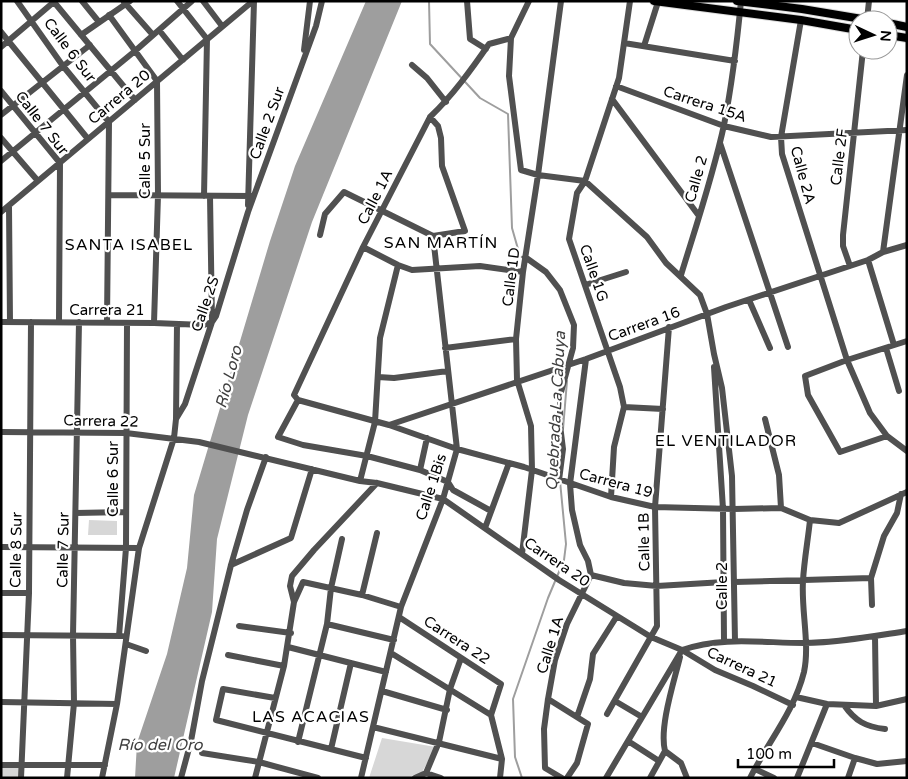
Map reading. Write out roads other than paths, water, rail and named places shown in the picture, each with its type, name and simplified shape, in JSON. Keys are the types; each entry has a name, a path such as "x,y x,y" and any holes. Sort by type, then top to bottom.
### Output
{"main road":[{"path":"654,1 801,20 848,28"},
{"path":"737,1 802,5 848,16"}],"street":[{"name":"Calle 6 Sur","path":"17,1 63,66 109,122"},
{"path":"82,1 99,22"},
{"path":"178,1 207,39 207,196 212,322"},
{"path":"1,161 36,134 192,1"},
{"path":"203,1 222,26"},
{"path":"109,195 251,196 254,1"},
{"name":"Carrera 20","path":"4,208 254,1"},
{"name":"Calle 2 Sur","path":"304,58 310,1"},
{"name":"Calle 2 Sur","path":"251,196 316,26 322,1"},
{"path":"467,1 470,39 486,49"},
{"path":"529,1 511,38 509,76 521,170 538,175 585,181 647,237 666,263 681,275"},
{"name":"Calle 1D","path":"522,554 532,470 531,426 517,380 516,339 523,272 561,1"},
{"name":"Calle 1G","path":"611,497 614,447 624,407 620,387 569,239 577,193 585,181 616,86 630,1"},
{"path":"1,47 55,2 135,100"},
{"path":"81,35 126,2 183,60"},
{"path":"644,46 658,2"},
{"name":"Calle 2","path":"735,641 734,509 722,388 707,314 700,295 681,275 724,126 735,61 741,2"},
{"path":"109,15 157,81"},
{"name":"Calle 2A","path":"801,20 781,137 782,154 847,360 870,414 887,436 906,447"},
{"path":"1,32 88,139"},
{"name":"Calle 1A","path":"367,456 308,446 278,437 363,247 430,117 461,84 489,44 511,38"},
{"path":"624,42 735,61"},
{"path":"1,115 90,45"},
{"name":"Calle 2F","path":"850,266 843,246 843,235 862,60"},
{"path":"412,65 427,78 446,102"},
{"path":"883,252 903,129 907,75"},
{"name":"Calle 5 Sur","path":"154,323 158,195 157,81"},
{"name":"Carrera 15A","path":"616,86 724,126 771,137 903,129"},
{"name":"Calle 7 Sur","path":"1,91 60,163 59,322"},
{"path":"612,99 699,216"},
{"path":"320,235 325,214 344,192 433,236 466,231 442,166 441,138 438,126 430,117"},
{"path":"107,322 109,122"},
{"path":"1,138 38,181"},
{"path":"720,142 788,347"},
{"name":"Calle 2S","path":"176,419 185,404 212,322 216,316 248,212 251,196"},
{"path":"4,208 10,322"},
{"name":"Calle 1Bis","path":"361,778 401,607 443,499 457,448 433,236"},
{"name":"Carrera 16","path":"389,425 517,380 570,364 669,327 907,245"},
{"path":"363,247 412,270 480,266 523,272"},
{"path":"525,257 546,272 560,290 574,325 570,364 560,396 560,431 563,449 562,481 572,510 580,545 588,561 591,575"},
{"path":"868,260 894,346"},
{"path":"360,481 376,422 380,338 398,265"},
{"path":"584,285 626,272"},
{"path":"749,300 770,348"},
{"name":"Carrera 21","path":"1,322 128,322 204,325 212,322"},
{"name":"Calle 8 Sur","path":"21,778 29,548 31,322"},
{"name":"Calle 7 Sur","path":"67,778 74,703 73,635 79,322"},
{"name":"Calle 6 Sur","path":"102,778 117,704 126,644 123,636 126,548 128,322"},
{"path":"1,635 123,636 139,548 174,438 176,419 176,324"},
{"name":"Calle 1B","path":"607,714 657,626 655,507 669,327"},
{"path":"445,348 516,339"},
{"path":"887,436 840,452 808,395 805,376 847,360 907,341"},
{"path":"886,348 899,391"},
{"name":"Calle 2","path":"714,354 723,509 724,641"},
{"path":"562,481 586,358"},
{"path":"378,377 394,378 448,371"},
{"name":"Carrera 19","path":"296,398 389,425 611,497 655,507 780,508 810,520 839,523 904,493"},
{"path":"624,407 663,409"},
{"path":"765,419 779,475 780,508"},
{"name":"Carrera 22","path":"1,432 126,433 199,442"},
{"path":"420,470 427,438"},
{"name":"Carrera 20","path":"199,442 443,499 582,595 652,637 682,650"},
{"path":"367,456 420,470 448,482 453,490 491,512"},
{"path":"181,778 191,741 202,681 231,565 247,510 266,457"},
{"path":"485,528 509,463"},
{"path":"231,565 291,538 312,468"},
{"path":"294,602 290,586 292,576 377,483"},
{"path":"872,605 871,578 884,536 897,513 904,493"},
{"path":"76,513 126,512"},
{"path":"750,778 782,726 793,704 804,670 803,581 810,520"},
{"path":"362,595 377,533"},
{"path":"298,742 328,624 331,588 342,538"},
{"path":"1,547 139,548"},
{"name":"Carrera 20","path":"591,575 624,583 657,586 724,582"},
{"name":"Calle 1A","path":"562,778 545,768 544,729 548,699 555,660 567,624 591,575"},
{"path":"734,582 871,578"},
{"path":"255,778 284,666 291,633 294,602 303,582 362,595 401,607"},
{"path":"1,593 28,593"},
{"path":"577,718 590,678 593,654 617,616"},
{"name":"Carrera 22","path":"399,617 501,684 491,715"},
{"path":"328,624 394,640"},
{"path":"239,626 291,633"},
{"path":"606,778 682,650 698,645 724,641 805,643 907,631"},
{"path":"875,636 876,706"},
{"path":"126,644 146,651"},
{"path":"288,646 386,672"},
{"path":"682,650 664,728 663,743 665,751 681,763 687,778"},
{"name":"Carrera 21","path":"682,650 715,670 793,704"},
{"path":"391,653 491,715 502,759 500,778"},
{"path":"228,655 284,666"},
{"path":"415,778 426,773 439,742 450,689 461,658"},
{"path":"331,750 352,662"},
{"path":"275,698 223,688 216,720 366,758"},
{"path":"382,691 447,710"},
{"path":"796,697 828,704 876,706 907,699"},
{"path":"548,699 588,724 577,763 567,778"},
{"path":"615,701 642,717"},
{"path":"1,702 117,704"},
{"path":"797,778 828,704"},
{"path":"844,704 851,715 870,728 885,729"},
{"path":"373,726 502,759"},
{"path":"628,741 659,761"},
{"path":"812,743 878,764 907,761"},
{"path":"650,778 665,751"},
{"path":"202,753 259,762 290,774 318,778"},
{"path":"848,778 855,758"},
{"path":"1,765 105,765"},
{"path":"755,769 774,778"},
{"path":"426,773 441,778"}],"water":[{"name":"Río del Oro","path":"366,1 402,1 312,222 248,415 217,539 212,612 174,778 135,778 137,743 167,654 187,568 194,495 270,241 295,166"}],"waterway":[{"name":"Quebrada La Cabuya","path":"429,1 430,44 480,98 508,114 512,228 520,256 523,258"},
{"name":"Quebrada La Cabuya","path":"563,429 567,381"},
{"name":"Quebrada La Cabuya","path":"522,778 515,757 513,699 548,598 564,560 566,544 560,481"}],"district":[{"name":"SAN MARTÍN","path":"441,242"},
{"name":"SANTA ISABEL","path":"129,244"},
{"name":"EL VENTILADOR","path":"726,440"},
{"name":"LAS ACACIAS","path":"311,716"}],"water label":[{"name":"Río Loro","path":"228,377"}]}
